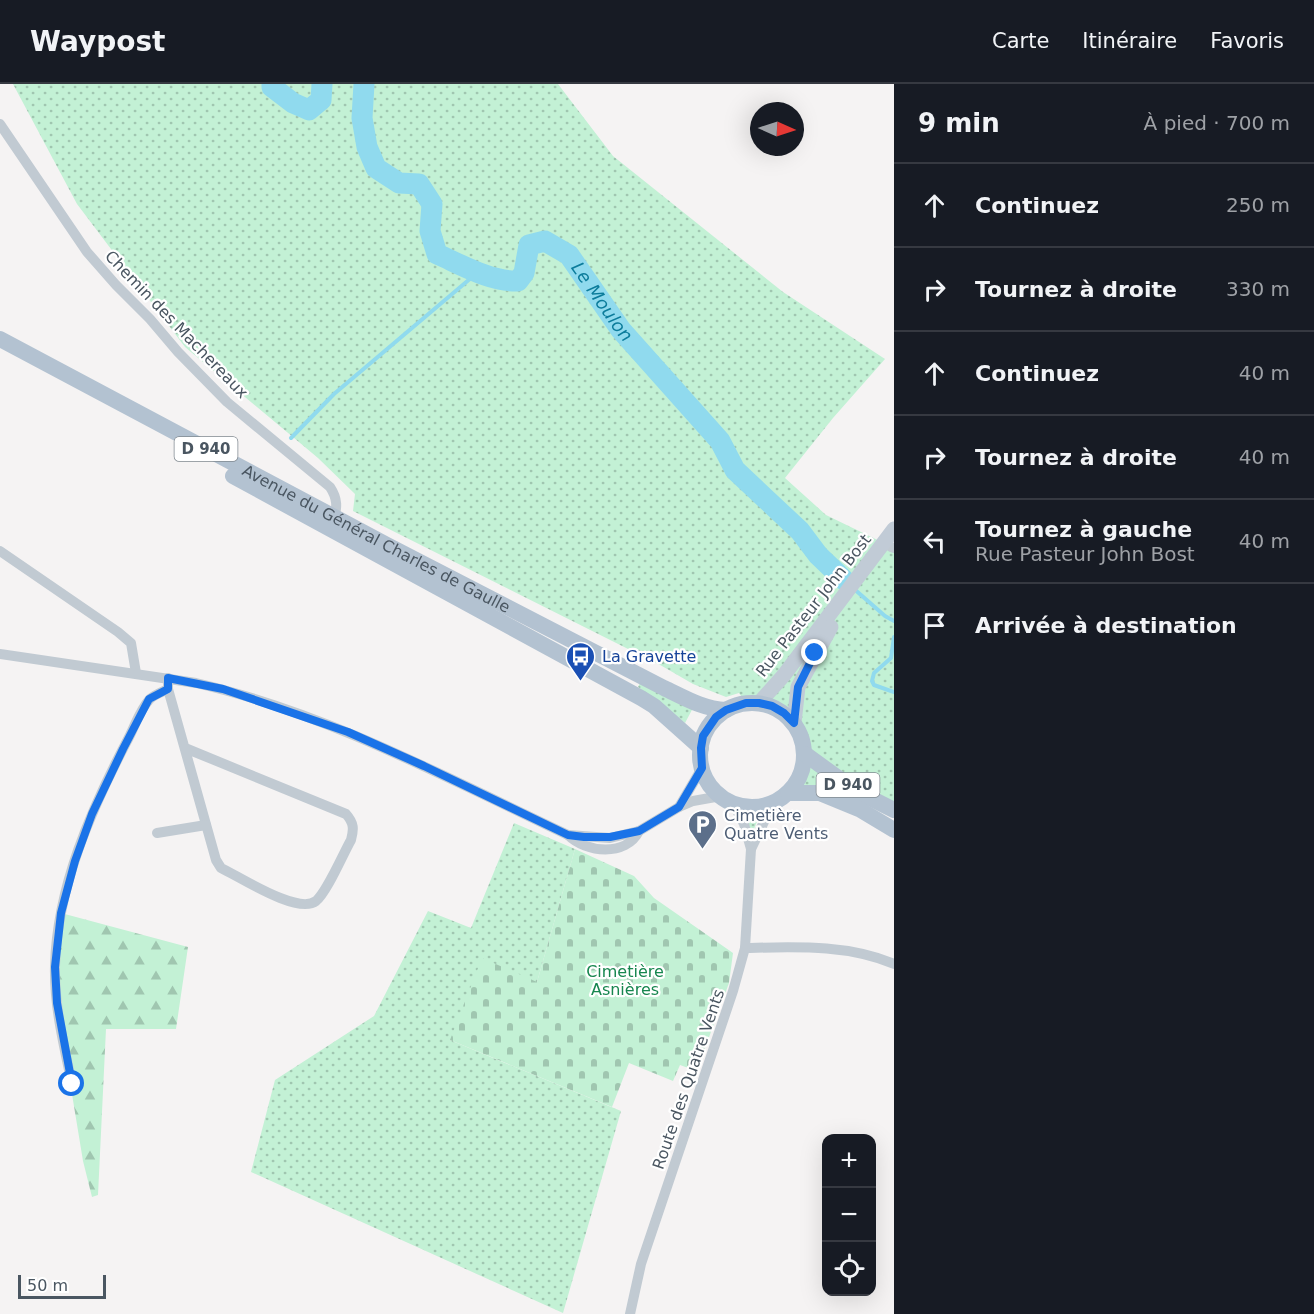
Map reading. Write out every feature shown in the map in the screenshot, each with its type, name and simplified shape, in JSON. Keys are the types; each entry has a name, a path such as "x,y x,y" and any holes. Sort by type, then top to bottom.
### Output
{"main road":[{"name":"Avenue du Général Charles de Gaulle","path":"0,339 333,523 641,698 654,706 701,748"},
{"name":"Avenue du Général Charles de Gaulle","path":"0,351 333,523 699,705 726,710 746,703 759,703"},
{"name":"Rue Pasteur John Bost","path":"759,703 839,607 894,529"},
{"name":"Rue Pasteur John Bost","path":"863,575 893,546"},
{"name":"Rue Pasteur John Bost","path":"794,723 798,687 839,607"},
{"path":"726,710 709,726 703,736 702,768 706,778 727,800 746,807 760,806 773,803 788,793 800,775 804,753 802,737 794,723 772,706 759,703"},
{"name":"D 940","path":"804,753 856,791 894,810"},
{"name":"D 940","path":"788,793 820,793 859,809 894,830"}],"street":[{"name":"Chemin des Machereaux","path":"0,123 75,235 102,270 150,319 177,352 227,402 330,487 336,496 337,504 333,523"},
{"path":"0,551 131,643 136,673"},
{"path":"0,654 136,673 168,683 223,689 348,732 568,835 610,837 639,831"},
{"path":"168,683 185,748 216,861 221,868 285,900 306,905 315,902 323,892 354,831 351,819 346,814 185,748"},
{"path":"72,1084 57,1003 55,967 61,913 75,861 92,814 149,699 168,683"},
{"path":"679,807 702,768"},
{"path":"568,835 575,843 586,847 615,852 613,845 617,842 679,807 693,801 727,800 744,824 751,849"},
{"path":"751,849 773,803"},
{"path":"157,833 206,825"},
{"name":"Route des Quatre Vents","path":"630,1314 641,1264 734,991 745,948 751,849"},
{"path":"745,948 814,946 878,957 894,964"}],"green space":[{"path":"13,84 558,84 613,156 783,292 885,359 833,418 785,478 826,515 894,548 894,810 805,754 802,732 784,713 772,706 746,703 739,693 726,697 693,684 662,666 353,511 355,494 318,458 185,347 77,204"},
{"path":"640,683 693,708 685,723 638,687"},
{"path":"810,765 859,803 801,786"},
{"path":"745,814 760,814 752,834"},
{"path":"514,823 575,849 537,982 450,1040 621,1111 563,1313 251,1172 275,1080 374,1016 428,911 471,928"},
{"name":"Cimetière Asnières","path":"575,849 634,876 654,898 733,953 729,983 698,1067 691,1069 680,1065 673,1081 629,1063 612,1107 450,1040 482,958 537,982"},
{"path":"61,913 188,947 176,1029 106,1029 98,1195 92,1197 83,1161 57,1003"}],"waterway":[{"name":"Le Moulon","path":"272,84 272,87 293,103 309,110 321,100 322,84"},
{"name":"Le Moulon","path":"364,84 362,118 367,147 376,168 399,183 419,184 432,204 430,231 437,254 487,276 508,281 518,281 524,273 529,245 545,241 569,255 621,330 720,441 735,470 800,531 818,555 844,580"},
{"path":"291,438 334,394 471,278 475,271"},
{"name":"Le Moulon","path":"853,588 894,621"},
{"path":"894,637 891,658 874,673 872,681 874,685 894,692"}],"place":[{"name":"La Gravette","path":"581,682"},
{"name":"Cimetière Quatre Vents","path":"703,850"}],"route":[{"path":"72,1084 57,1003 55,967 61,913 75,861 92,814 149,699 168,689 168,678 223,689 294,712 348,732 424,766 568,835 601,838 639,831 679,807 702,768 700,758 703,736 716,717 726,710 735,705 759,703 772,706 794,723 798,687 815,653"}]}
